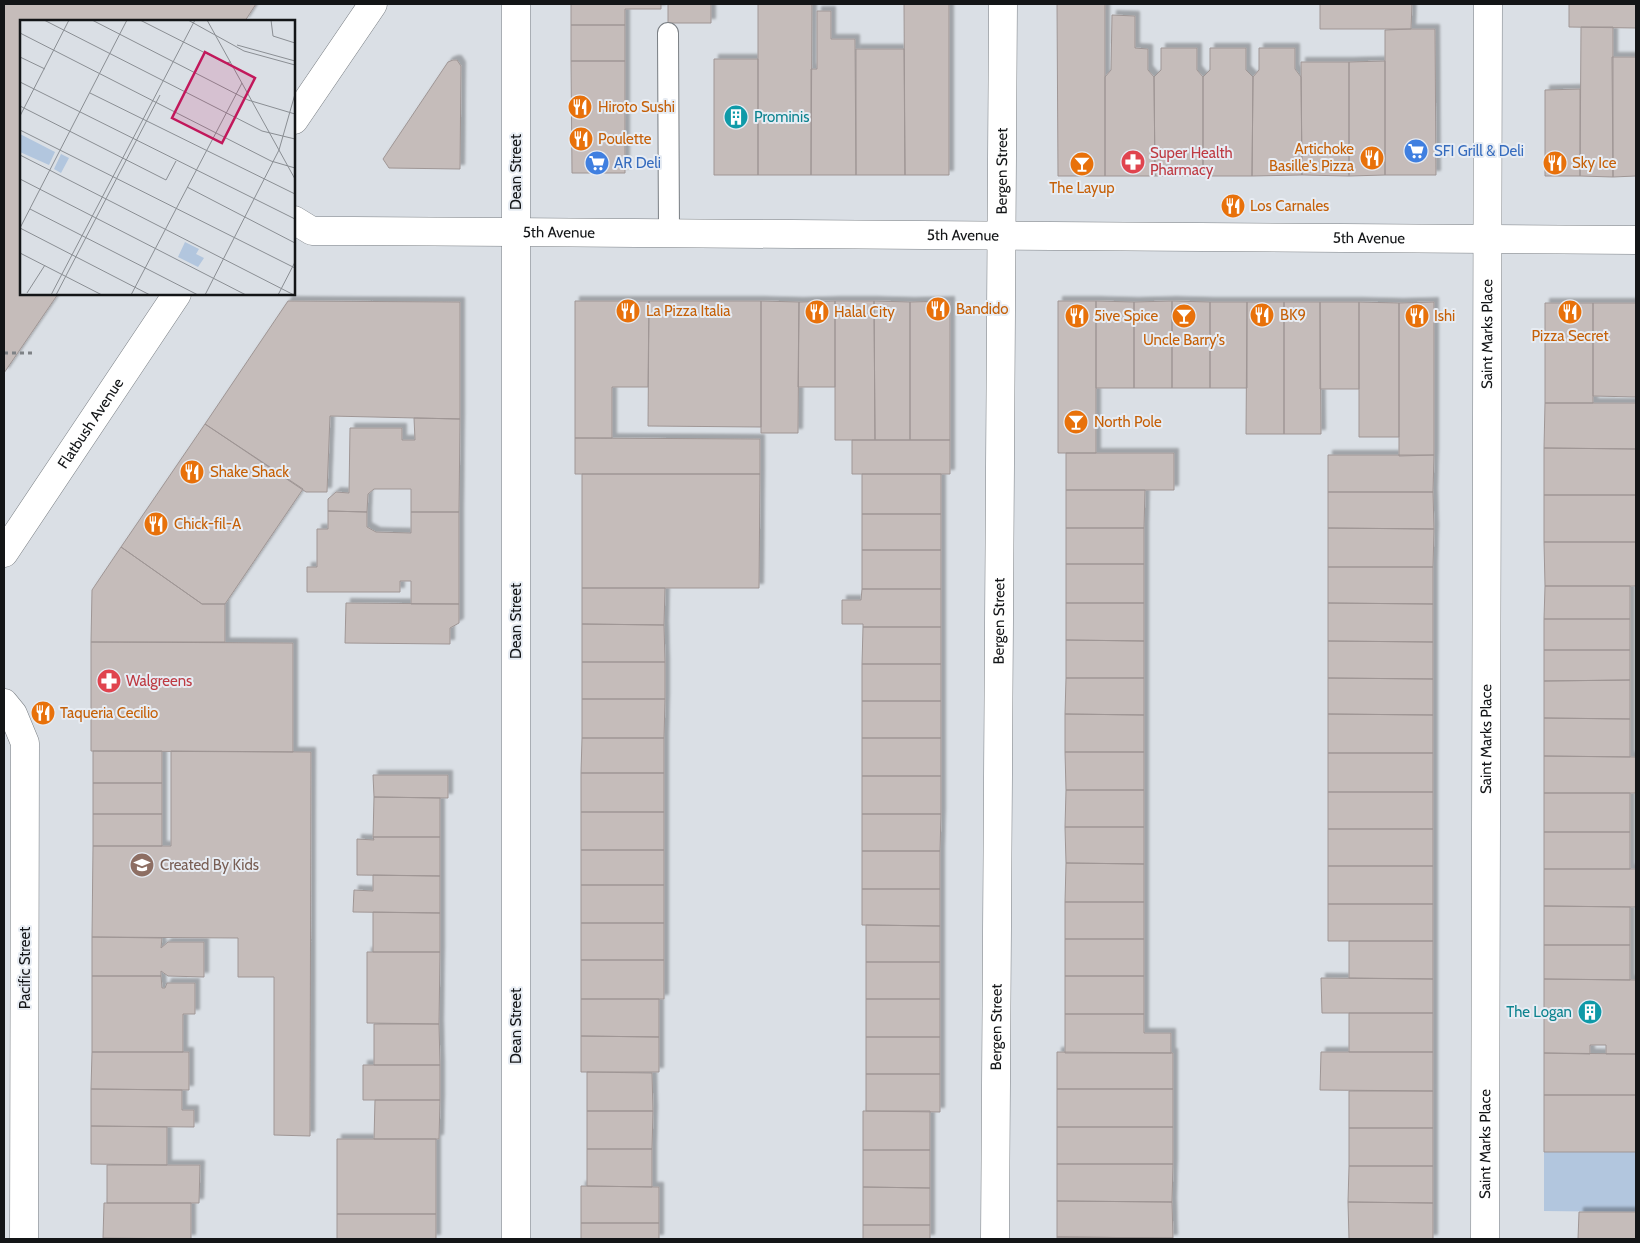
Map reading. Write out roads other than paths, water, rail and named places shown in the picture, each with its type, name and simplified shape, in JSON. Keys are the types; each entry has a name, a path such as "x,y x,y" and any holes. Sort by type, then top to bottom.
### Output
{"street":[{"path":"295,119 372,4"},
{"name":"Dean Street","path":"516,4 516,1239"},
{"name":"Bergen Street","path":"995,1239 1003,236 1003,4"},
{"name":"Saint Marks Place","path":"1485,1239 1488,4"},
{"name":"5th Avenue","path":"295,221 312,230 516,233 1636,240"},
{"name":"Flatbush Avenue","path":"4,553 176,295"},
{"name":"Pacific Street","path":"4,703 13,714 25,743 24,1239"}],"lane":[{"path":"668,33 669,234"}],"place":[{"name":"Hiroto Sushi","path":"580,107"},
{"name":"Prominis","path":"736,117"},
{"name":"Poulette","path":"581,139"},
{"name":"SFI Grill & Deli","path":"1416,151"},
{"name":"Artichoke Basille's Pizza","path":"1372,158"},
{"name":"Super Health Pharmacy","path":"1133,162"},
{"name":"AR Deli","path":"597,163"},
{"name":"Sky Ice","path":"1555,163"},
{"name":"The Layup","path":"1082,164"},
{"name":"Los Carnales","path":"1233,206"},
{"name":"Bandido","path":"938,309"},
{"name":"La Pizza Italia","path":"628,311"},
{"name":"Halal City","path":"817,312"},
{"name":"Pizza Secret","path":"1570,312"},
{"name":"BK9","path":"1262,315"},
{"name":"5ive Spice","path":"1077,316"},
{"name":"Uncle Barry's","path":"1184,316"},
{"name":"Ishi","path":"1417,316"},
{"name":"North Pole","path":"1076,422"},
{"name":"Shake Shack","path":"192,472"},
{"name":"Chick-fil-A","path":"156,524"},
{"name":"Walgreens","path":"109,681"},
{"name":"Taqueria Cecilio","path":"43,713"},
{"name":"Created By Kids","path":"142,865"},
{"name":"The Logan","path":"1590,1012"}]}
